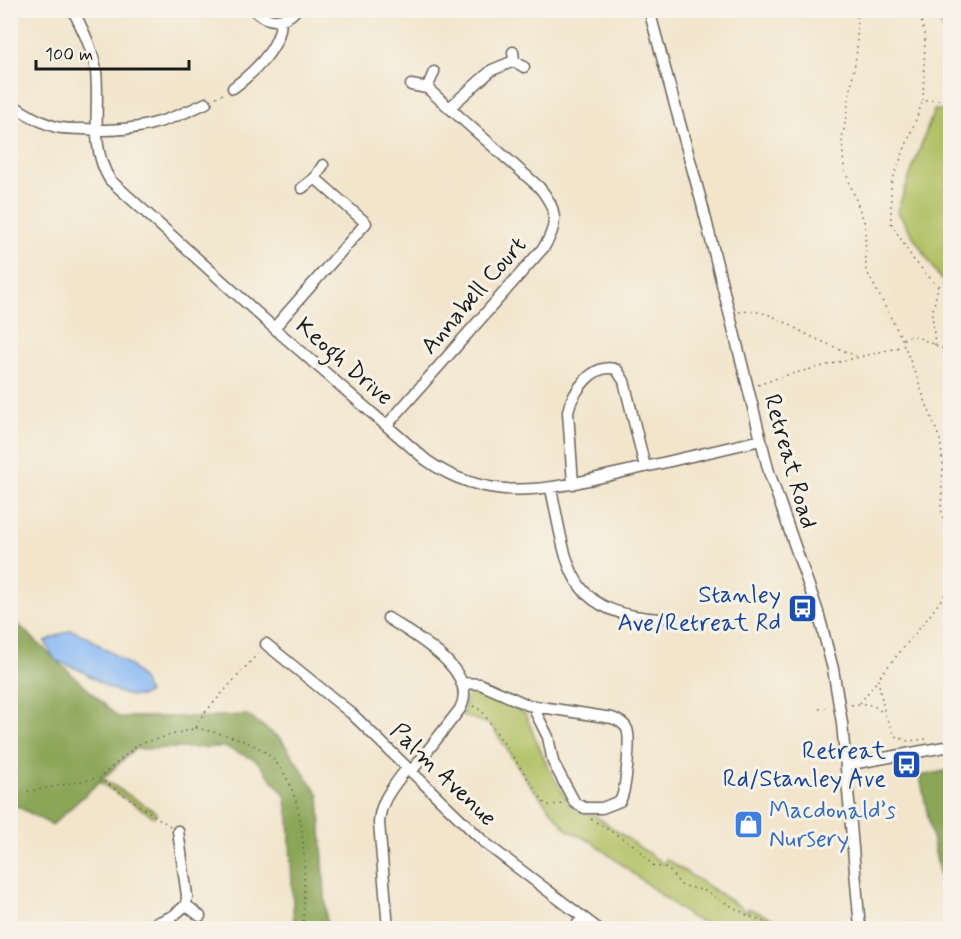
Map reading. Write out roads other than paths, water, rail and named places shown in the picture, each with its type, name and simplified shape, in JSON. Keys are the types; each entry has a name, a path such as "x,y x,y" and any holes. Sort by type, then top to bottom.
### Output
{"street":[{"name":"Keogh Drive","path":"73,10 96,70 96,144 100,162 117,188 274,328 426,460 442,471 458,479 496,489 519,491 550,489 761,440"},
{"path":"254,10 262,18 281,20 291,16 296,10"},
{"name":"Retreat Road","path":"649,10 693,166 761,440 780,508 818,612 833,669 840,707 860,928"},
{"path":"234,88 249,76 276,45 281,20"},
{"path":"449,108 492,70 513,56 524,67"},
{"path":"411,85 427,88 434,72"},
{"name":"Annabell Court","path":"387,425 544,247 554,228 550,201 539,187 427,88"},
{"path":"10,103 28,116 57,128 116,131 172,119 205,102"},
{"path":"302,188 315,178 322,165"},
{"path":"274,328 366,223 315,178"},
{"path":"573,484 568,422 569,403 573,395 593,374 605,368 617,370 624,381 645,467"},
{"path":"550,489 567,560 578,586 591,598 614,610 630,615 660,619"},
{"path":"388,618 444,658 456,671 463,690 463,704 382,802 379,823 388,928"},
{"name":"Palm Avenue","path":"266,644 351,713 485,843 597,928"},
{"path":"461,683 480,684 521,703 536,707 612,718 623,724 628,734 625,790 620,801 609,807 592,808 580,807 572,800 553,762 548,737 536,713 536,707"},
{"path":"846,765 951,746"},
{"path":"178,831 186,905 200,916"},
{"path":"145,928 173,916 186,905"},
{"path":"574,928 583,918"}],"water":[{"path":"71,630 89,638 131,667 141,678 148,693 131,696 122,693 78,669 55,660 45,641"}],"place":[{"name":"Stanley Ave/Retreat Rd","path":"802,608"},
{"name":"Retreat Rd/Stanley Ave","path":"907,764"},
{"name":"Macdonald’s Nursery","path":"748,824"}]}
